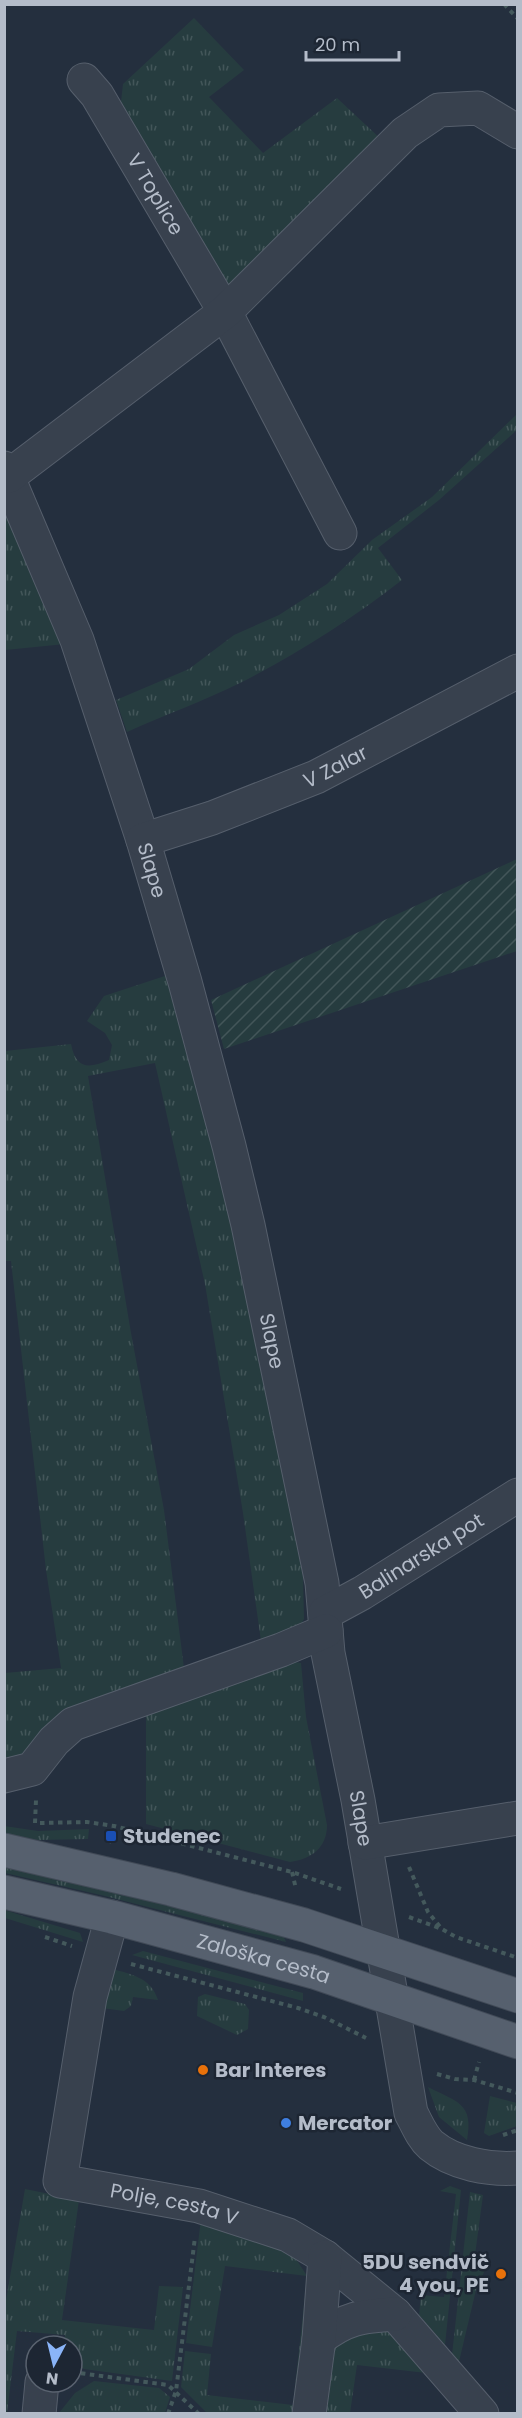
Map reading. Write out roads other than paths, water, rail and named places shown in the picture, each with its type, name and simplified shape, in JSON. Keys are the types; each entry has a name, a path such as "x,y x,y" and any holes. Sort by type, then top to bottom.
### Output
{"main road":[{"path":"4,1850 204,1898 304,1925 518,1996"},
{"name":"Zaloška cesta","path":"4,1892 112,1917 314,1972 518,2042"}],"street":[{"name":"V Toplice","path":"84,80 97,95 225,312 340,533"},
{"path":"7,472 225,312 405,133 439,110 478,108 518,132"},
{"name":"Slape","path":"7,472 77,640 143,840 185,982 248,1225 322,1583 326,1622 411,2112 424,2137 444,2153 471,2163 499,2169 518,2168"},
{"name":"V Zalar","path":"143,840 212,818 316,777 518,672"},
{"name":"Balinarska pot","path":"4,1776 32,1769 54,1741 73,1724 281,1650 326,1622 362,1593 518,1495"},
{"path":"365,1842 518,1818"},
{"name":"Polje, cesta V","path":"112,1917 90,1997 60,2181 199,2206 288,2235 325,2257 395,2314 482,2414"},
{"path":"309,2414 319,2339 325,2257"},
{"path":"319,2339 332,2329 351,2320 395,2314"},
{"path":"39,2414 41,2394"}],"place":[{"name":"Studenec","path":"111,1836"},
{"name":"Bar Interes","path":"203,2070"},
{"name":"Mercator","path":"286,2123"},
{"name":"5DU sendvič 4 you, PE","path":"501,2274"}]}
